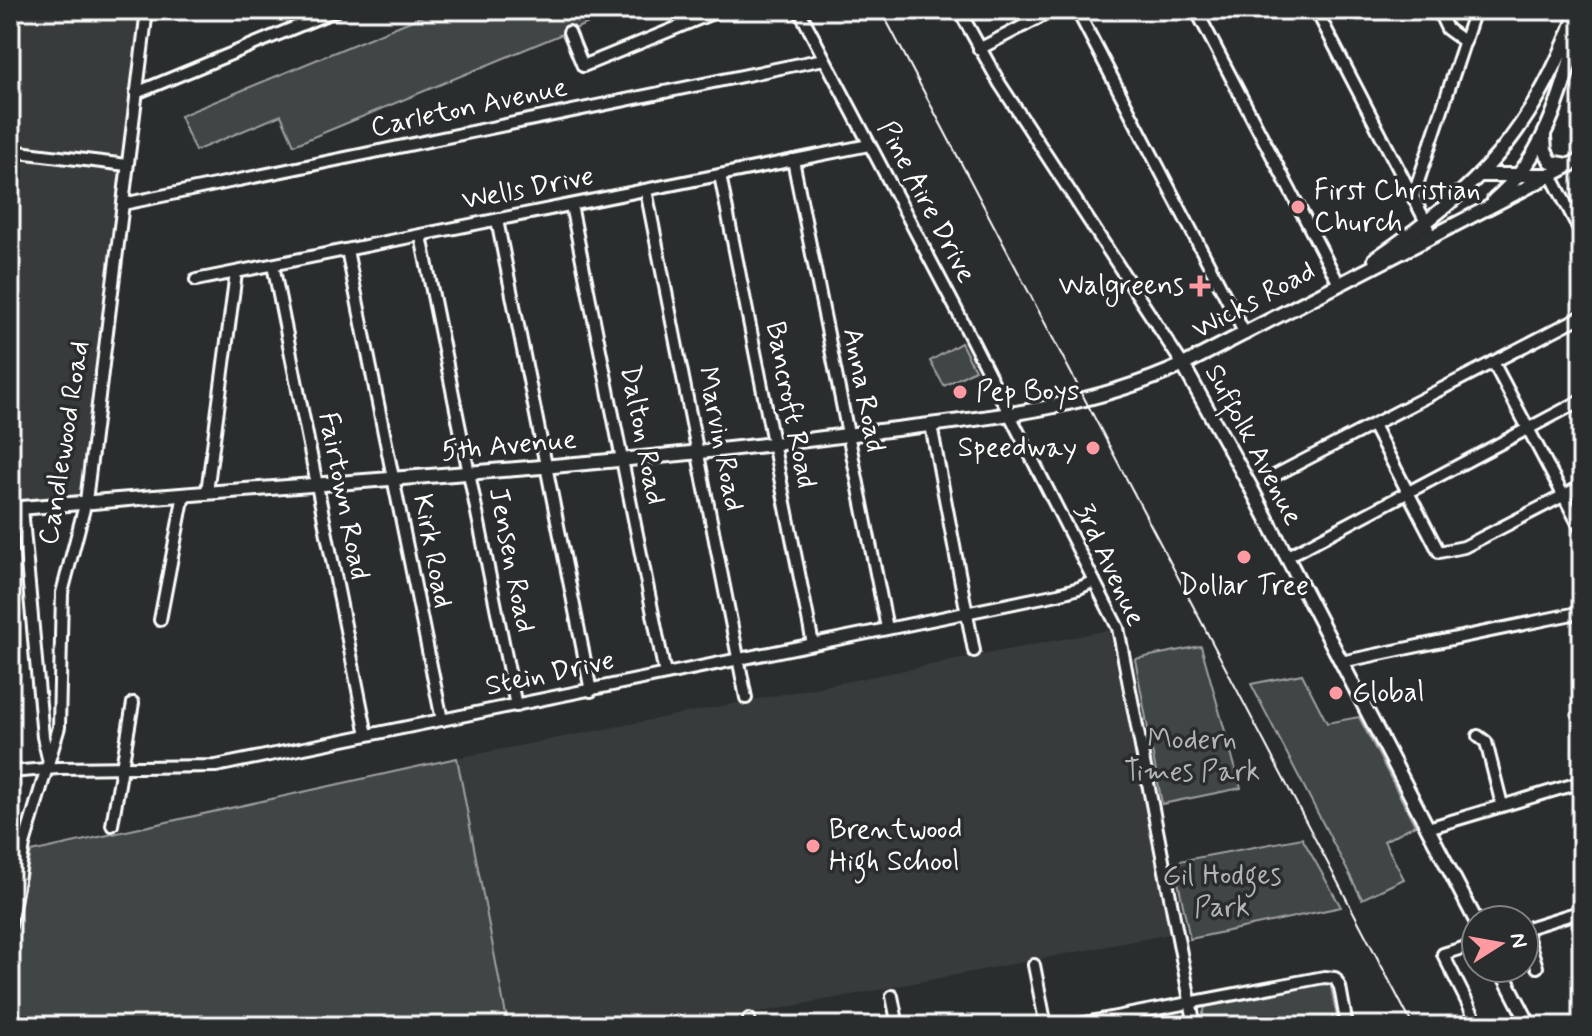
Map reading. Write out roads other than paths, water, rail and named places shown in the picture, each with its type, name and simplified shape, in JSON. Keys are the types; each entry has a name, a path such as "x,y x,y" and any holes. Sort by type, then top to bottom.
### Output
{"main road":[{"path":"1339,284 1427,224 1481,175 1516,134 1538,100 1578,10"},
{"path":"1466,221 1507,189 1544,137 1582,19"},
{"path":"1544,137 1545,150 1551,162 1577,162"},
{"name":"Wicks Road","path":"1010,416 1121,390 1183,365 1577,162"},
{"path":"1481,175 1551,175"},
{"name":"Suffolk Avenue","path":"1183,365 1467,904"},
{"name":"5th Avenue","path":"16,508 622,461 1010,416"},
{"path":"1508,984 1530,1026"}],"street":[{"path":"136,93 337,10"},
{"path":"569,32 583,66 720,10"},
{"name":"Pine Aire Drive","path":"799,10 1010,416"},
{"name":"Suffolk Avenue","path":"959,10 979,49 1183,365"},
{"path":"979,49 1054,10"},
{"path":"1077,10 1245,334"},
{"path":"1196,10 1339,284"},
{"path":"1316,10 1427,224 1428,230 1383,262"},
{"path":"1438,10 1447,29 1465,42"},
{"path":"1413,197 1475,10"},
{"name":"Candlewood Road","path":"10,926 24,845 59,727 62,593 86,501 148,12"},
{"name":"Carleton Avenue","path":"123,204 824,59"},
{"name":"Wells Drive","path":"196,280 869,145"},
{"path":"10,151 127,165"},
{"name":"Anna Road","path":"793,160 887,628"},
{"name":"Bancroft Road","path":"720,175 813,644"},
{"path":"1551,175 1582,235"},
{"name":"Marvin Road","path":"646,190 746,698"},
{"name":"Dalton Road","path":"571,205 665,674"},
{"path":"497,220 591,691"},
{"name":"Jensen Road","path":"421,236 516,706"},
{"name":"Kirk Road","path":"347,250 442,720"},
{"name":"Fairtown Road","path":"273,265 367,735"},
{"path":"207,492 236,273"},
{"path":"1274,476 1582,316"},
{"path":"1493,362 1581,529"},
{"path":"1286,557 1582,400"},
{"name":"3rd Avenue","path":"1010,416 1118,628 1195,1026"},
{"path":"931,425 974,651"},
{"path":"1373,425 1439,552 1464,547 1582,486"},
{"path":"160,620 184,494"},
{"path":"16,508 48,764"},
{"name":"Stein Drive","path":"10,772 48,764 216,766 1058,594 1094,581"},
{"path":"1341,662 1582,612"},
{"path":"112,825 133,703"},
{"path":"1478,736 1486,742 1502,805"},
{"path":"1428,828 1582,782"},
{"path":"1540,924 1582,911"},
{"path":"1460,949 1443,954 1479,1026"},
{"path":"1034,965 1046,1026"},
{"path":"1069,1026 1311,979 1335,978 1340,987 1347,1026"},
{"path":"892,996 898,1026"}],"railway":[{"path":"881,10 1413,1026"}],"place":[{"name":"First Christian Church","path":"1298,207"},
{"name":"Walgreens","path":"1200,286"},
{"name":"Pep Boys","path":"960,392"},
{"name":"Speedway","path":"1093,448"},
{"name":"Dollar Tree","path":"1244,557"},
{"name":"Global","path":"1336,693"},
{"name":"Brentwood High School","path":"813,846"}],"park label":[{"name":"Modern Times Park","path":"1192,756"},
{"name":"Gil Hodges Park","path":"1222,892"}]}
